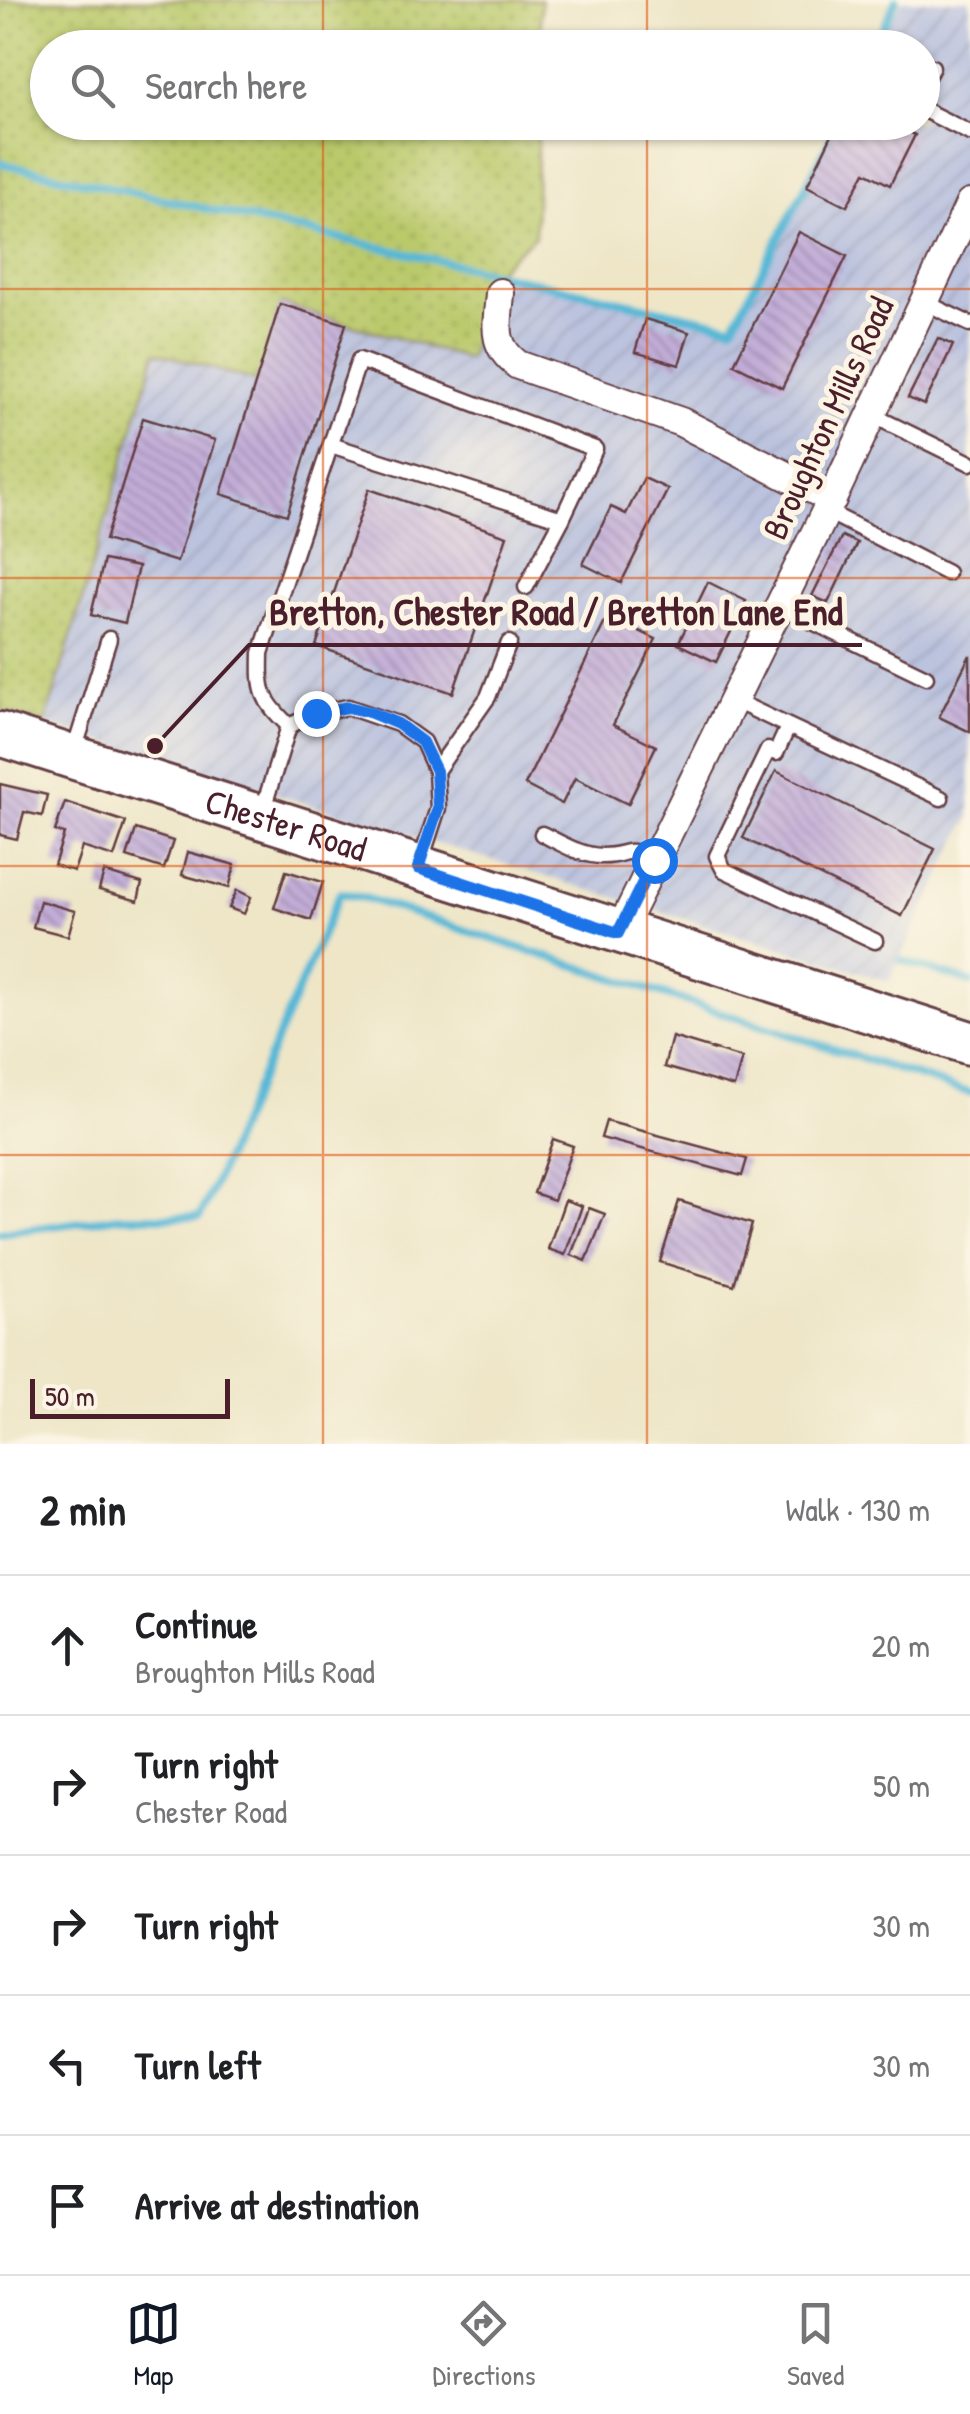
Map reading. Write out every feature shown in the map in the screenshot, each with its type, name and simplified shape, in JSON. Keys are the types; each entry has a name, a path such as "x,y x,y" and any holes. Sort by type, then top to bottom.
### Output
{"main road":[{"name":"Chester Road","path":"0,734 970,1042"}],"street":[{"name":"Broughton Mills Road","path":"618,933 829,505 970,204"},
{"path":"500,293 497,336 504,354 518,364 681,422 829,505"}],"lane":[{"path":"940,119 970,133"},
{"path":"924,302 970,324"},
{"path":"289,726 266,704 260,686 261,654 359,360 595,448 526,587"},
{"path":"872,414 970,463"},
{"path":"330,445 562,519"},
{"path":"829,505 947,573"},
{"path":"780,606 926,677"},
{"path":"72,757 110,639"},
{"path":"436,771 488,697 509,642"},
{"path":"733,700 941,798"},
{"path":"260,818 289,726 316,713 348,707 369,712 398,724 422,742 436,771 438,808 418,868"},
{"path":"788,727 776,754 768,750 717,856 724,870 875,941"},
{"path":"542,834 578,851 600,856 629,848 654,860"}],"shaded area":[{"path":"902,0 970,0 970,816 889,981 45,724 157,351 280,304 494,273 733,326 829,140 940,140 940,30 886,30"}],"green space":[{"path":"0,0 541,0 540,30 30,30 30,140 538,140 535,236 494,273 468,359 281,304 259,382 156,352 45,724 0,710"}],"building":[{"path":"829,140 912,140 890,185 865,172 847,206 807,186"},
{"path":"799,232 847,256 782,388 734,364"},
{"path":"280,304 346,324 287,515 221,494"},
{"path":"645,319 689,332 679,365 635,352"},
{"path":"938,338 953,345 924,405 908,398"},
{"path":"143,418 215,440 177,562 105,540"},
{"path":"644,478 668,489 621,583 583,564 611,507 626,514"},
{"path":"369,489 507,536 453,693 316,646"},
{"path":"842,536 857,543 828,603 812,596"},
{"path":"104,560 138,567 125,623 91,615"},
{"path":"708,582 746,601 716,662 678,644"},
{"path":"608,616 656,639 613,725 656,746 628,804 575,778 562,804 525,785"},
{"path":"970,655 970,732 939,717"},
{"path":"776,771 935,849 902,916 743,838"},
{"path":"0,784 47,795 42,816 24,812 17,839 0,835"},
{"path":"65,802 126,822 114,857 82,847 74,871 54,865 64,834 55,831"},
{"path":"136,829 173,841 164,869 127,857"},
{"path":"188,852 235,865 229,888 182,875"},
{"path":"286,871 323,882 311,920 274,908"},
{"path":"104,872 142,883 138,901 99,890"},
{"path":"237,890 251,897 244,914 229,908"},
{"path":"40,901 75,911 68,936 33,927"},
{"path":"672,1037 742,1058 734,1087 664,1067"},
{"path":"606,1121 747,1159 742,1176 601,1138"},
{"path":"553,1139 573,1146 554,1200 534,1193"},
{"path":"565,1200 582,1206 565,1255 548,1249"},
{"path":"679,1201 752,1224 734,1285 660,1262"},
{"path":"589,1208 605,1214 586,1261 571,1255"}],"waterway":[{"path":"882,30 896,0"},
{"path":"0,163 733,326 830,140"},
{"path":"0,1233 119,1217 200,1217 340,893 970,1093"},
{"path":"900,960 970,982"}],"place":[{"name":"Bretton, Chester Road / Bretton Lane End","path":"155,746"}],"route":[{"path":"316,713 348,707 369,712 398,724 422,742 436,771 438,808 418,868 618,933 654,860"}]}
